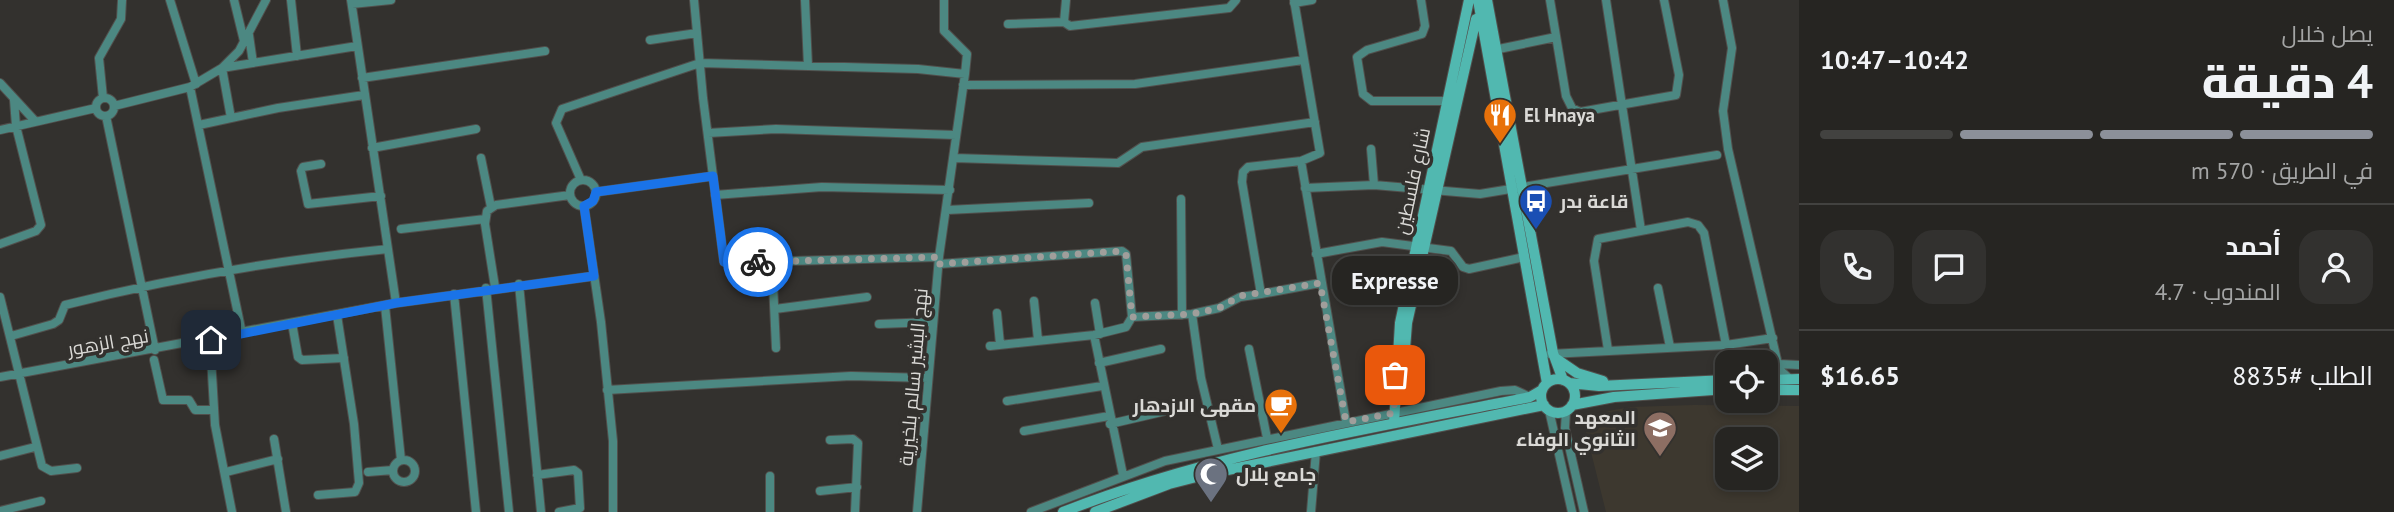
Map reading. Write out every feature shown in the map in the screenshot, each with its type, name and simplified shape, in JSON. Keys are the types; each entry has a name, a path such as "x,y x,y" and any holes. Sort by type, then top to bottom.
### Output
{"street":[{"path":"0,130 96,108 103,98 99,58 121,19 122,0"},
{"path":"170,0 193,86 227,269 242,333"},
{"path":"234,0 244,42"},
{"path":"114,106 193,86 222,68 244,42 266,0"},
{"path":"291,0 297,56"},
{"path":"391,0 352,2 396,303"},
{"path":"694,0 724,262 733,265 772,261 939,260 1122,251 1126,254 1132,317 1126,327 1097,334 989,346"},
{"path":"805,0 808,66"},
{"path":"944,0 944,31 967,54 964,79"},
{"path":"1064,22 1066,0"},
{"path":"1007,24 1064,22 1070,26 1229,8 1236,0"},
{"path":"1261,294 1243,173 1248,167 1301,161 1320,153 1294,2 1312,0"},
{"path":"1421,0 1425,26 1422,34 1367,50 1357,57 1363,94 1372,101 1452,101"},
{"name":"شارع فلسطين","path":"1397,417 1400,323 1420,247 1452,101 1469,0"},
{"path":"1478,0 1485,16 1550,355 1545,387 1546,407 1572,512"},
{"path":"1485,16 1487,0"},
{"path":"1550,0 1566,96 1572,108 1580,112 1670,98 1679,88 1664,0"},
{"path":"1606,0 1641,230"},
{"path":"1723,0 1732,48 1723,111 1728,149 1779,365 1795,379"},
{"name":"شارع فلسطين","path":"1452,101 1476,20 1485,16"},
{"path":"248,30 253,63"},
{"path":"650,40 697,33"},
{"path":"1492,51 1556,37"},
{"path":"222,68 357,46"},
{"path":"362,78 545,51"},
{"path":"582,180 556,123 562,108 700,63 808,66 964,79 1135,84 1303,60"},
{"path":"222,68 232,118"},
{"name":"نهج البشير سالم بلخيرية","path":"917,512 939,260 964,79"},
{"path":"0,83 35,121"},
{"path":"199,125 364,95"},
{"path":"96,108 100,114 106,116 112,113 114,106 111,100 103,98"},
{"path":"0,244 36,231 41,220 16,126 14,100"},
{"path":"106,116 155,350"},
{"path":"954,158 1118,163 1142,147 1315,122"},
{"path":"372,148 476,129"},
{"path":"708,133 776,129 956,135"},
{"path":"1371,149 1374,185"},
{"path":"1305,188 1374,185 1471,194 1518,189 1717,155"},
{"path":"481,158 491,207 485,219 509,512"},
{"path":"1301,161 1346,422"},
{"path":"321,164 303,167 300,171 308,204 381,196"},
{"path":"596,192 713,176"},
{"path":"582,180 591,183 596,192 593,201 584,206 575,203 570,195 572,185 582,180"},
{"path":"715,195 812,187 950,190"},
{"path":"1518,189 1524,257 1550,355 1575,396 1564,428 1584,512"},
{"path":"491,207 570,195"},
{"path":"1181,199 1182,315"},
{"path":"947,210 1089,203"},
{"path":"584,206 615,473 613,512"},
{"path":"401,229 485,219"},
{"path":"1608,350 1594,261 1595,244 1604,235 1678,222 1698,225 1704,233 1727,345"},
{"path":"1316,254 1382,242 1451,251 1469,270 1524,257"},
{"path":"11,336 53,324 59,320 65,305 142,286 227,269 388,248"},
{"path":"772,261 776,348"},
{"name":"نهج الزهور","path":"0,377 211,340 396,303 519,284 594,276"},
{"path":"1132,317 1192,314 1219,308 1240,296 1320,283"},
{"path":"519,284 541,512"},
{"path":"1658,288 1670,347"},
{"path":"454,294 476,512"},
{"path":"0,297 35,446 45,470 77,468"},
{"path":"775,309 867,297"},
{"path":"1034,301 1038,340"},
{"path":"1096,303 1102,386 1122,475"},
{"path":"368,472 393,470 401,460 386,306"},
{"path":"997,313 1000,344"},
{"path":"1192,314 1202,378 1218,449"},
{"path":"318,495 355,492 359,483 337,315"},
{"path":"879,324 933,322"},
{"path":"292,323 298,357 302,360 344,358"},
{"path":"1550,355 1727,345 1773,338"},
{"path":"211,340 213,410 232,512"},
{"path":"1099,363 1161,349"},
{"path":"1249,349 1267,439"},
{"path":"1550,355 1594,380 1623,384"},
{"path":"154,360 163,400 189,400 195,410 213,410"},
{"path":"1779,365 1799,365"},
{"path":"607,390 851,376 928,378"},
{"path":"1031,512 1122,475 1218,449 1346,422 1530,397 1545,387 1566,381 1583,387 1715,380"},
{"path":"1007,401 1102,386"},
{"path":"1095,512 1169,484 1315,451 1546,407 1569,408 1614,397 1715,390"},
{"path":"1778,390 1799,390"},
{"path":"1024,431 1170,410"},
{"path":"1063,512 1165,475 1397,417"},
{"path":"274,439 286,512"},
{"path":"830,440 853,439 858,443 855,512"},
{"path":"0,456 35,446"},
{"path":"1311,512 1315,451"},
{"path":"226,472 278,459"},
{"path":"393,470 394,477 400,482 413,477 412,464 401,460"},
{"path":"537,475 574,470 578,473 580,508 559,512"},
{"path":"770,476 770,512"},
{"path":"820,491 857,486"},
{"path":"0,511 41,501"}],"shaded area":[{"name":"المعهد الثانوي الوفاء","path":"1715,405 1715,413 1778,413 1778,406 1799,406 1799,512 1606,512 1584,424 1587,415 1630,407"}],"way so far":[{"path":"758,262 939,257 939,264 1122,251 1126,254 1132,317 1192,314 1219,308 1240,296 1320,283 1346,422 1394,413 1395,375"}],"place":[{"name":"El Hnaya","path":"1500,145"},
{"name":"قاعة بدر","path":"1536,231"},
{"name":"Expresse","path":"1395,375"},
{"name":"مقهى الازدهار","path":"1281,435"},
{"name":"المعهد الثانوي الوفاء","path":"1660,458"},
{"name":"جامع بلال","path":"1211,504"}],"route":[{"path":"211,340 396,303 486,288 594,276 584,206 593,201 596,192 713,176 724,262 733,265 758,262"}]}
